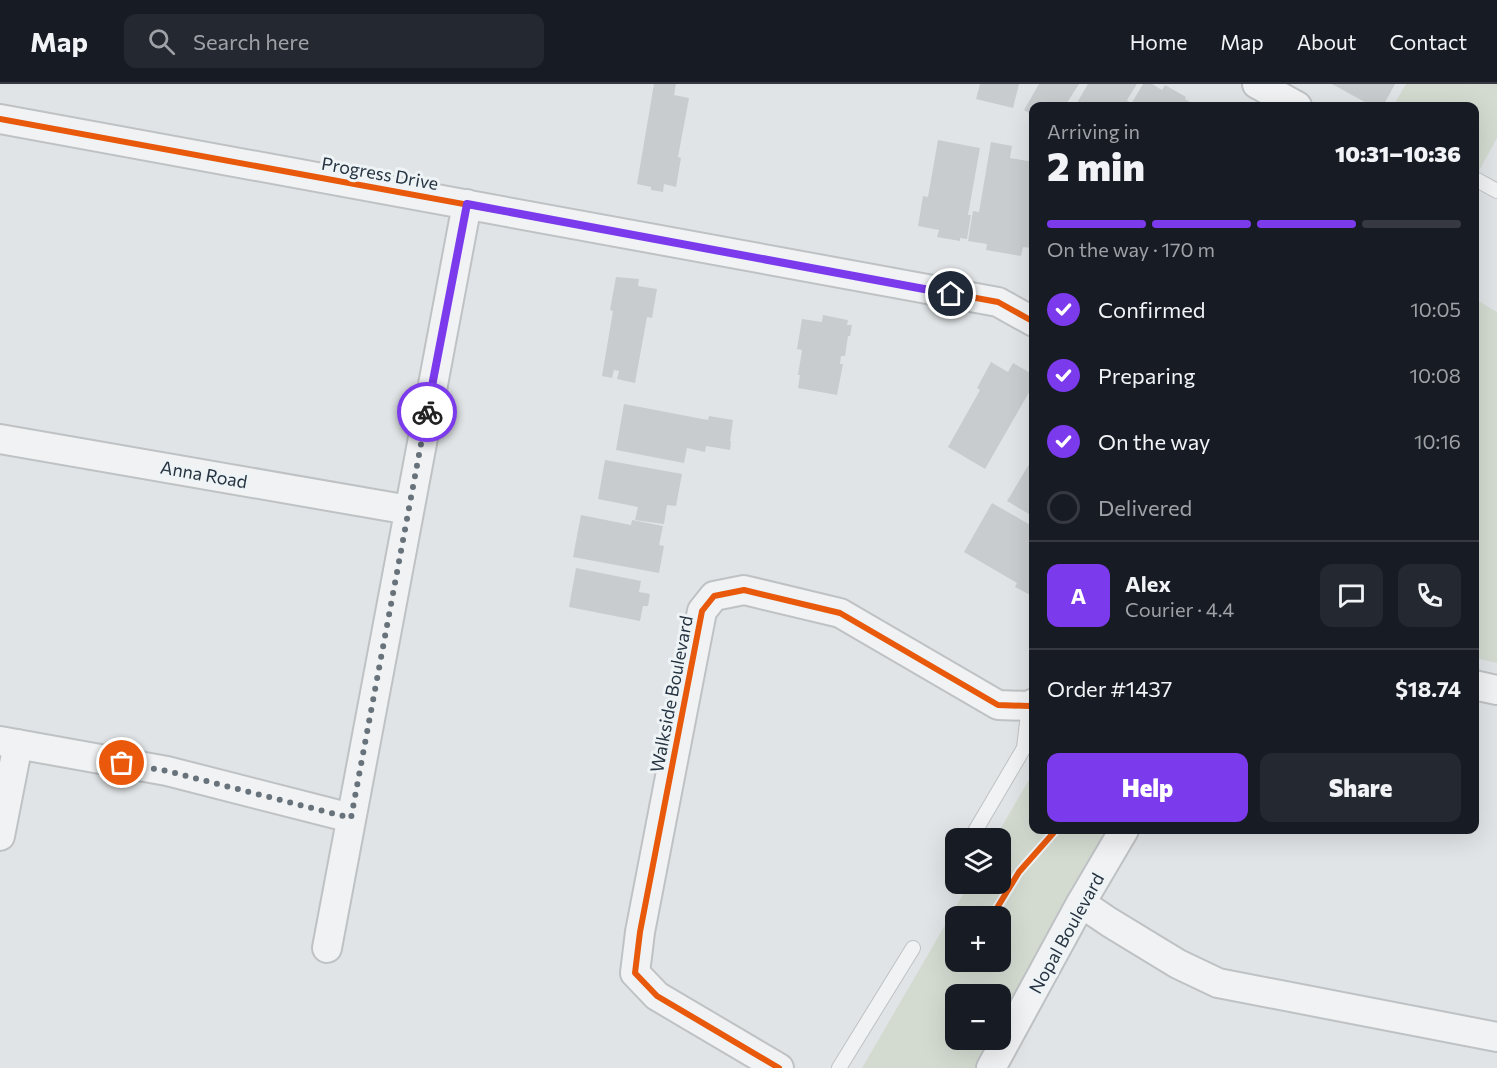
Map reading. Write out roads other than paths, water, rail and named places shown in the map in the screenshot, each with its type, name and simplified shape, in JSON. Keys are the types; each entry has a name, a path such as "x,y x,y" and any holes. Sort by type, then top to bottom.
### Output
{"street":[{"path":"1257,84 1290,102"},
{"name":"Progress Drive","path":"0,118 998,302 1029,319"},
{"path":"327,948 467,204"},
{"name":"Anna Road","path":"0,439 409,510"},
{"name":"Walkside Boulevard","path":"779,1068 657,996 636,973 640,932 702,611 714,596 744,590 840,614 998,705 1029,705"},
{"path":"1479,686 1497,690"},
{"path":"0,836 9,743 167,771 351,818"},
{"name":"Nopal Boulevard","path":"991,1068 1122,834"},
{"path":"1082,903 1178,964 1218,983 1497,1037"}],"lane":[{"path":"1479,181 1497,191"},
{"path":"978,828 1024,748 1029,717"},
{"path":"839,1068 913,948"}]}
